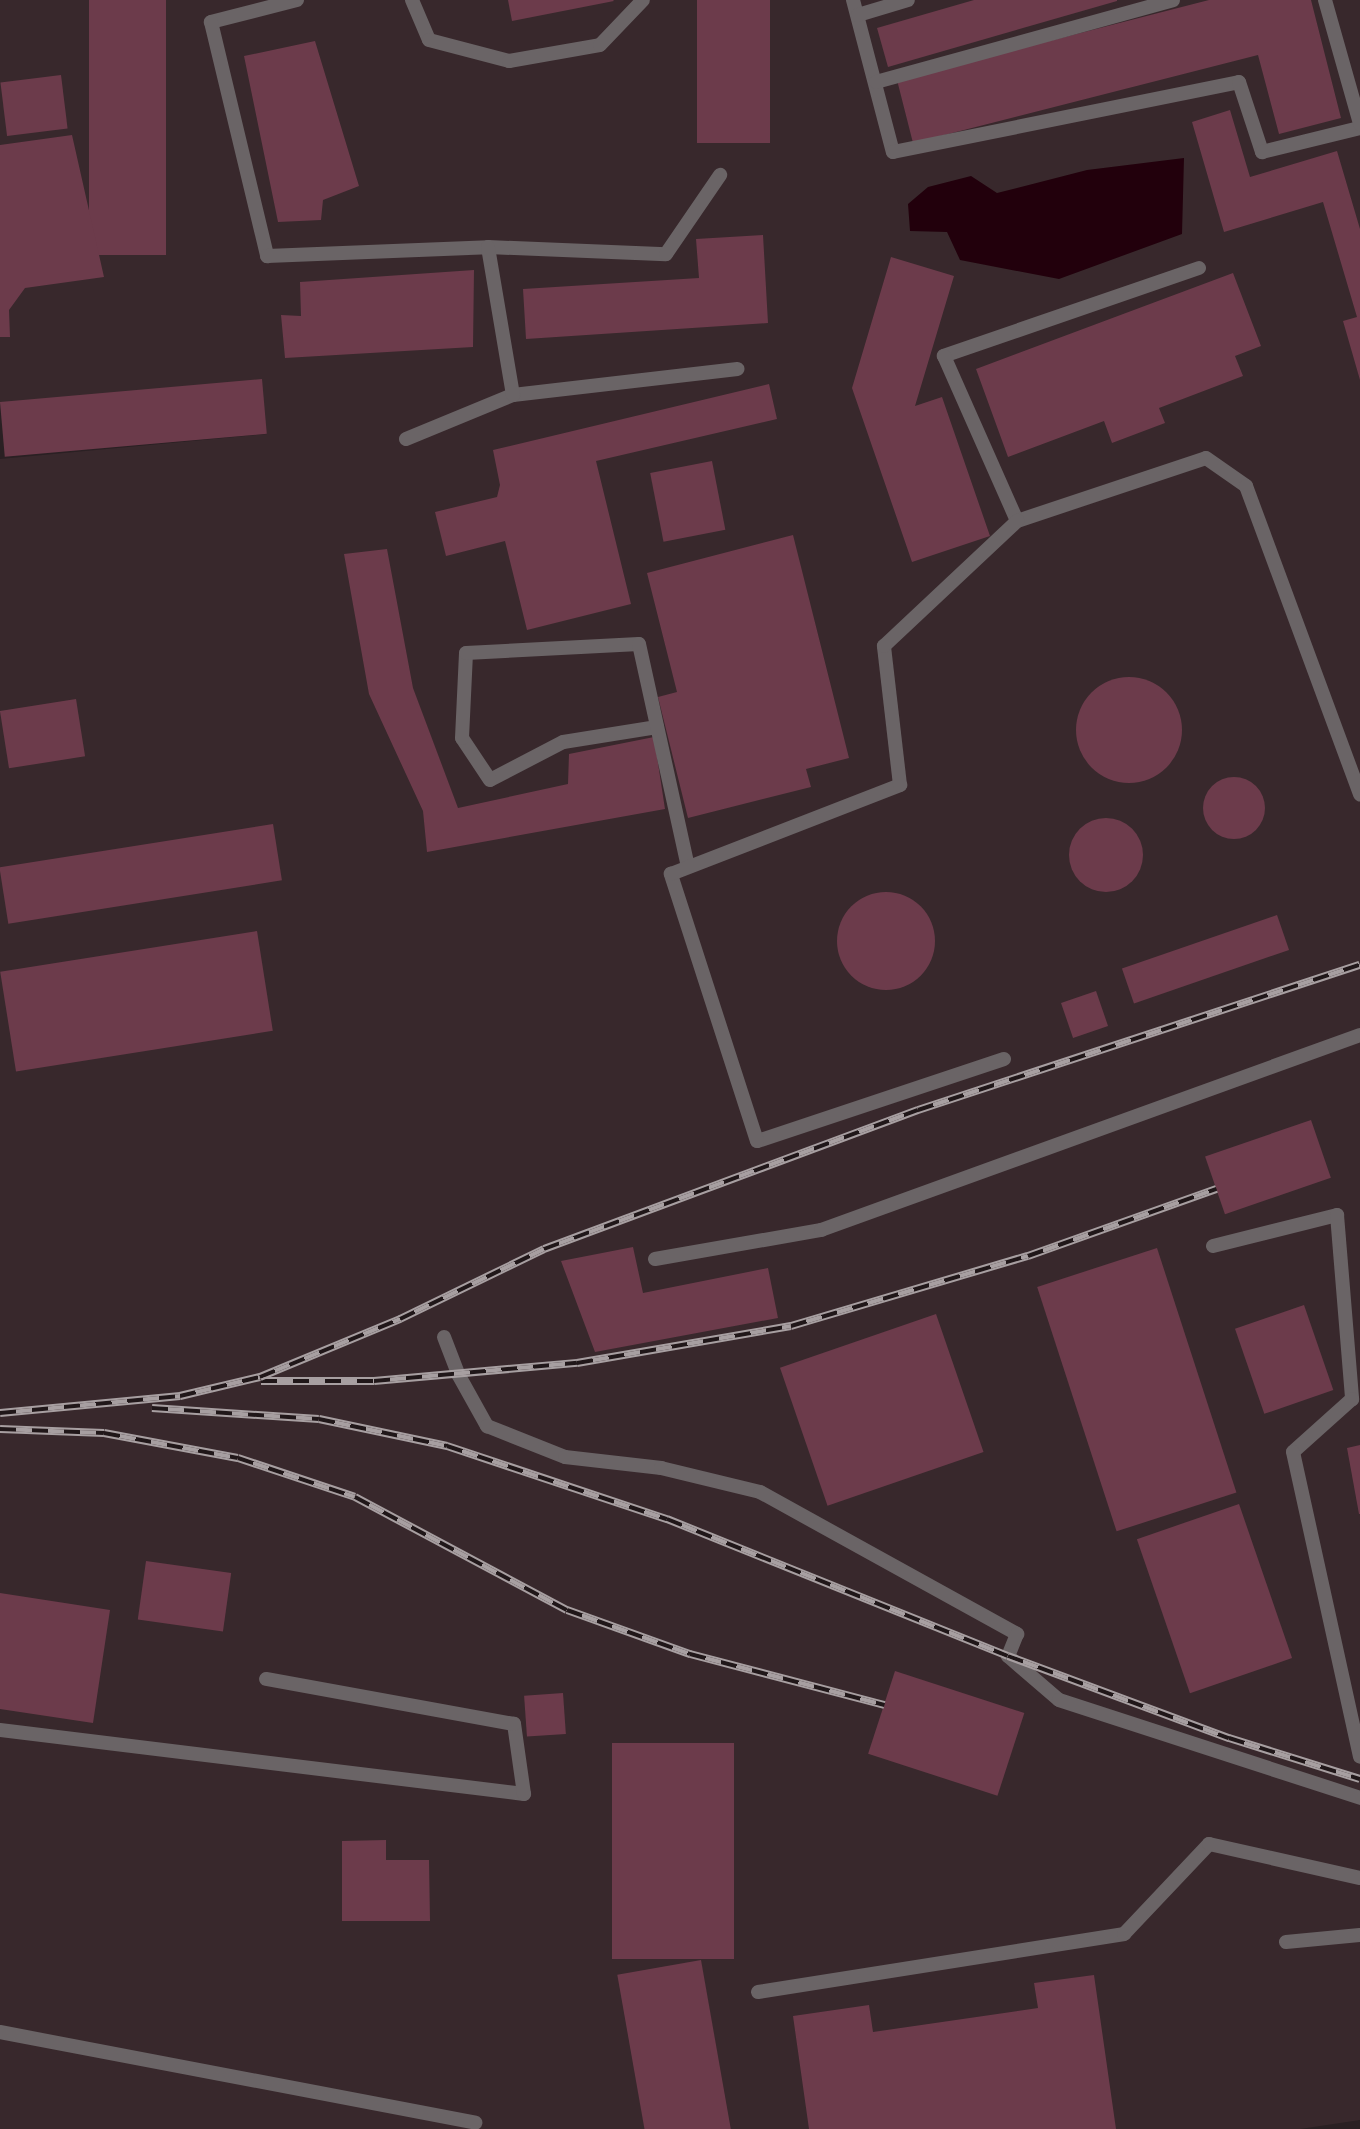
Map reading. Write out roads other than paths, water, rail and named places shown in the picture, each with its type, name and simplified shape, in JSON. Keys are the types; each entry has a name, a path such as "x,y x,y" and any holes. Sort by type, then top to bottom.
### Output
{"lane":[{"path":"297,0 211,22 267,256 488,247 666,254 720,174"},
{"path":"412,0 429,40 509,61 600,45 643,0"},
{"path":"853,0 894,152 1239,82 1262,152 1360,126 1325,0"},
{"path":"858,15 908,0"},
{"path":"876,82 1172,0"},
{"path":"488,247 513,395"},
{"path":"1017,521 944,356 1199,268"},
{"path":"406,439 513,395 738,369"},
{"path":"1004,1059 757,1141 671,874 900,785 884,646 1017,521 1206,458 1246,486 1360,795"},
{"path":"657,727 563,742 490,780 462,738 466,653 639,644 688,866"},
{"path":"654,1259 821,1230 1360,1035"},
{"path":"1213,1246 1337,1215 1352,1399 1293,1452 1360,1756"},
{"path":"444,1336 458,1374 487,1426 565,1457 661,1468 760,1492 1017,1634 1008,1656 1059,1700 1360,1798"},
{"path":"0,1730 524,1794 514,1724 265,1679"},
{"path":"758,1993 1124,1934 1209,1844 1360,1878"},
{"path":"1286,1942 1360,1935"},
{"path":"0,2032 475,2123"}],"railway":[{"path":"0,1413 180,1396 260,1377 400,1319 544,1249 918,1110 1360,965"},
{"path":"261,1381 374,1381 577,1363 791,1326 1028,1256 1216,1189"},
{"path":"152,1408 319,1419 447,1446 667,1519 1008,1656 1229,1738 1360,1779"},
{"path":"0,1429 104,1433 238,1458 355,1497 567,1610 690,1654 884,1705"}]}
